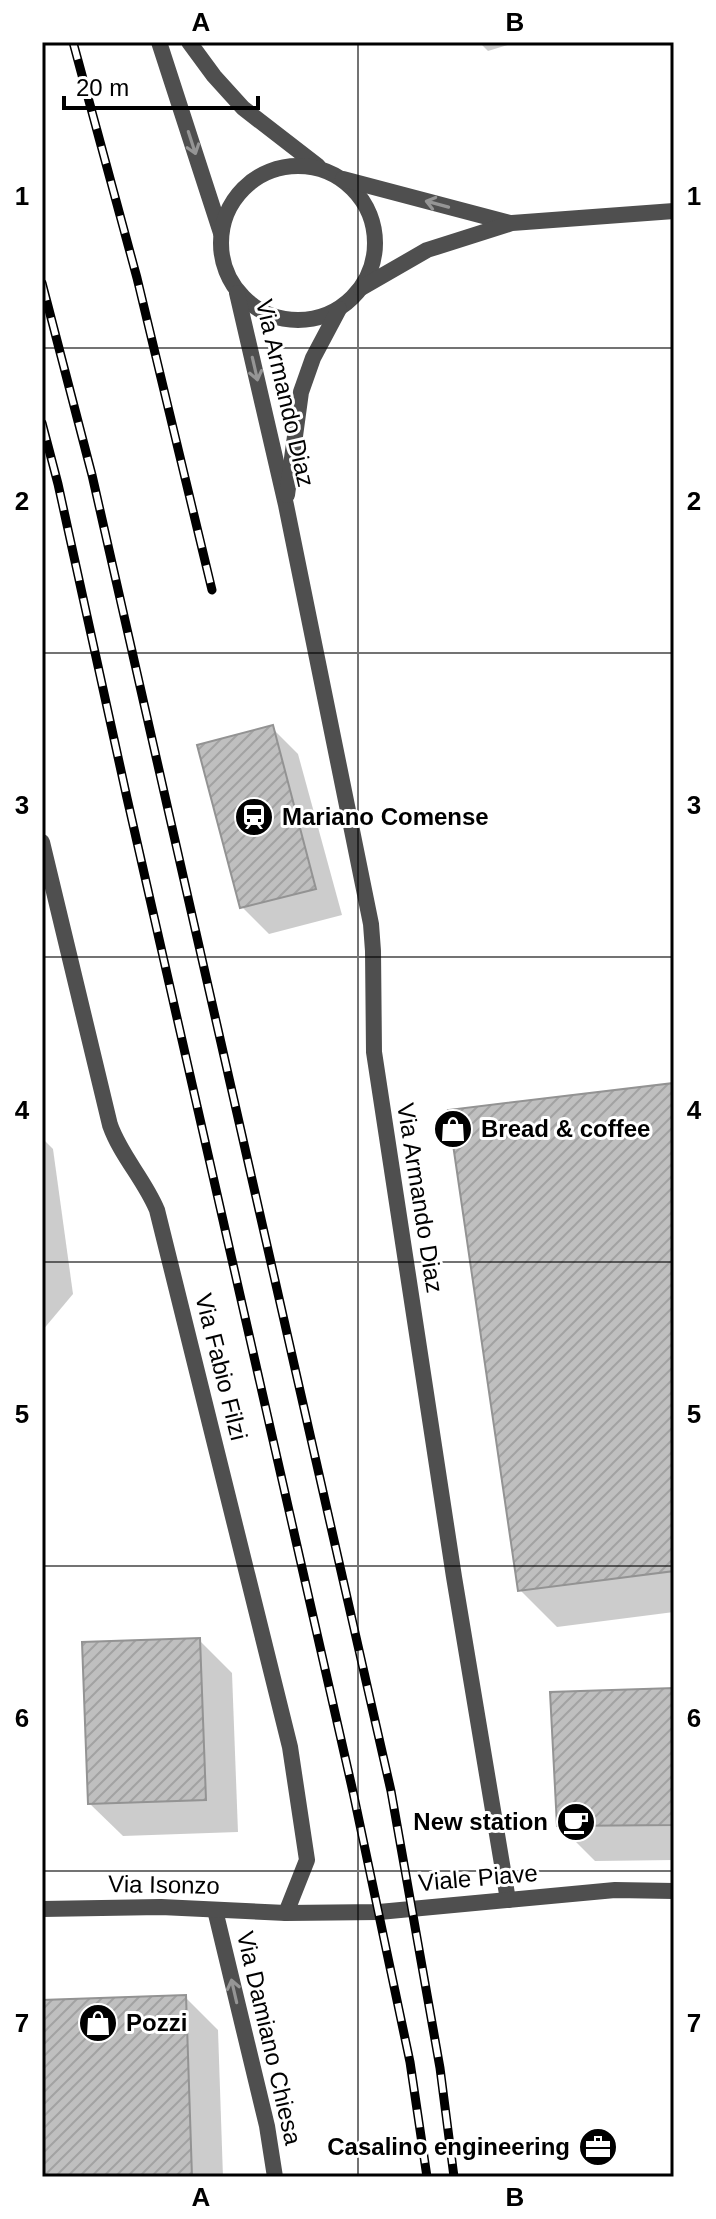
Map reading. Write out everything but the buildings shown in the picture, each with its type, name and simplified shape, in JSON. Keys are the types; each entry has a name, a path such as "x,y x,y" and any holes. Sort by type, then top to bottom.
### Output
{"street":[{"path":"159,42 221,233 222,260 237,293 258,310 287,319 314,319 339,309 360,289 427,250 512,223 674,211"},
{"path":"189,42 243,108 322,169 352,187 367,208 376,238 373,265 360,289"},
{"path":"221,233 234,198 253,179 278,168 297,165 322,169"},
{"path":"339,178 512,223"},
{"name":"Via Armando Diaz","path":"237,293 286,505 371,924 374,1052 454,1577 508,1900"},
{"name":"Via Armando Diaz","path":"286,505 301,392 313,358 339,309"},
{"name":"Via Fabio Filzi","path":"42,842 110,1125 157,1210 290,1747 307,1860 286,1913"},
{"name":"Viale Piave","path":"286,1913 379,1912 615,1890 674,1891"},
{"name":"Via Isonzo","path":"42,1909 161,1907 286,1913"},
{"name":"Via Damiano Chiesa","path":"215,1910 267,2126 275,2177"}],"railway":[{"path":"73,42 137,278 212,590"},
{"path":"42,283 92,475 391,1791 440,2068 454,2177"},
{"path":"42,423 353,1792 410,2062 427,2177"}],"place":[{"name":"Mariano Comense","path":"254,817"},
{"name":"Bread & coffee","path":"453,1129"},
{"name":"New station","path":"576,1822"},
{"name":"Pozzi","path":"98,2023"},
{"name":"Casalino engineering","path":"598,2147"}]}
